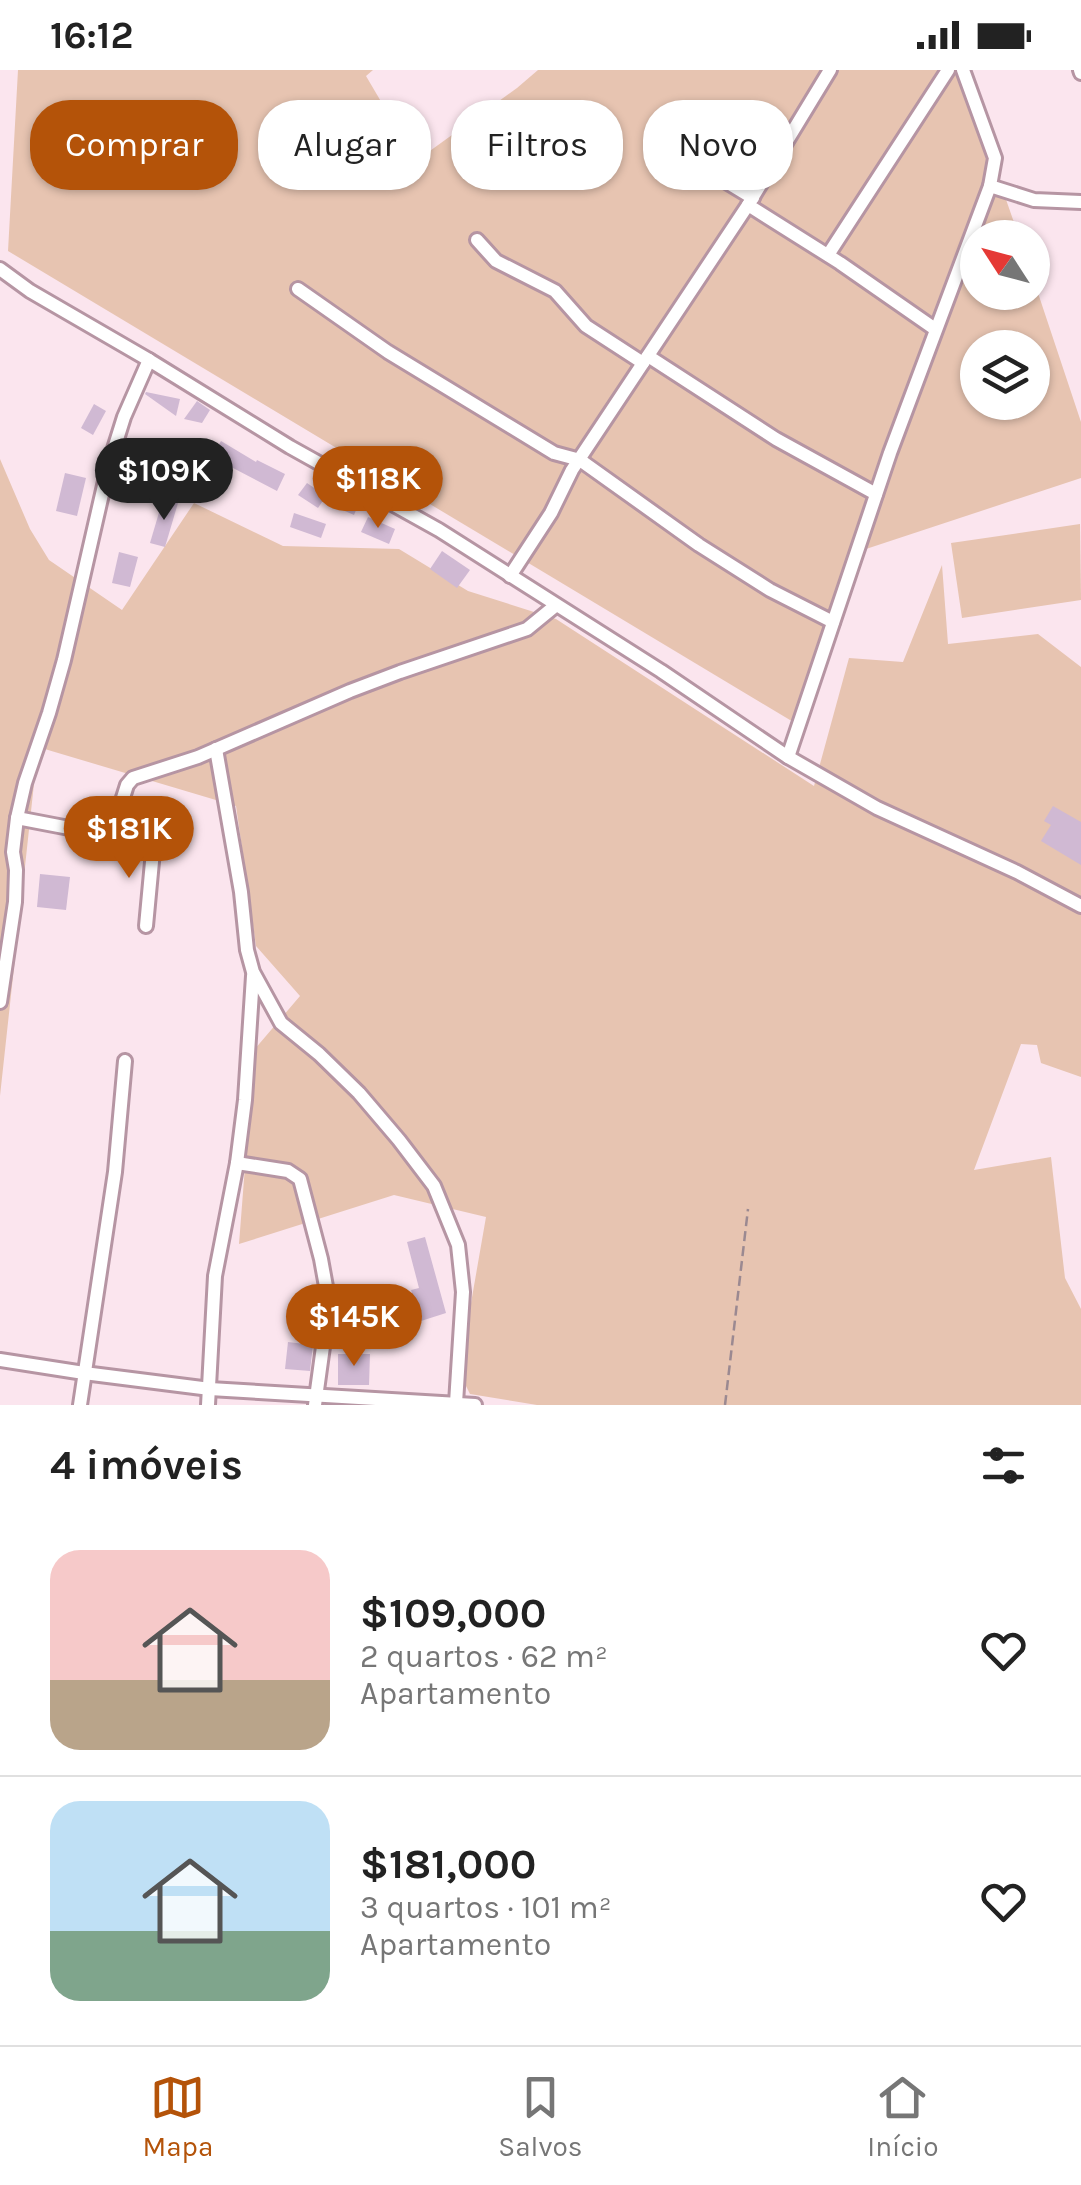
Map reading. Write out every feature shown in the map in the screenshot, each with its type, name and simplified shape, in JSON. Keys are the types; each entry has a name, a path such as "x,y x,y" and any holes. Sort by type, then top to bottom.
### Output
{"street":[{"path":"510,576 542,528 572,470 751,202 830,70"},
{"path":"828,255 948,70"},
{"path":"788,757 876,494 990,186 994,158 964,70"},
{"path":"990,186 1034,200 1081,202"},
{"path":"733,190 935,329"},
{"path":"476,240 496,261 555,290 586,326 876,494"},
{"path":"0,269 290,448 439,530 788,757 876,808 1017,872 1081,906"},
{"path":"298,289 388,352 554,453 580,460 756,581 833,622"},
{"path":"0,1002 15,902 16,870 6,851 64,660 108,468 124,417 149,360"},
{"path":"111,836 127,785 134,778 216,750 350,691 527,629 555,606"},
{"path":"208,1405 215,1276 246,1100 253,972 216,750"},
{"path":"17,818 111,836 153,850 146,926"},
{"path":"253,972 281,1022 360,1093 434,1186 458,1245 460,1261 463,1292 456,1403"},
{"path":"80,1405 115,1172 125,1060"},
{"path":"237,1163 288,1171 300,1179 328,1303 316,1401"},
{"path":"0,1360 84,1374 316,1401 475,1405"}],"path":[{"path":"725,1405 748,1209"}],"shaded area":[{"path":"18,70 373,70 366,76 380,100 258,100 258,190 431,190 431,150 451,136 451,190 623,190 623,100 500,100 538,70 961,70 1013,220 960,220 960,310 1044,310 1081,422 1081,478 866,549 795,723 8,251"},
{"path":"0,459 30,529 49,560 122,610 194,503 283,546 399,549 468,591 556,619 814,786 849,658 903,662 942,565 948,644 1038,634 1081,667 1081,1077 1041,1063 1037,1045 1021,1044 974,1170 1051,1157 1065,1278 1081,1309 1081,1405 537,1405 470,1394 459,1372 486,1217 394,1195 239,1244 254,1050 300,996 256,946 236,806 38,747 0,1096"},
{"path":"1080,524 1081,600 962,618 951,543"}],"building":[{"path":"145,394 180,399 176,416"},
{"path":"197,401 210,410 202,423 184,419"},
{"path":"94,404 106,411 93,435 81,428"},
{"path":"180,439 199,452 185,471 166,457"},
{"path":"221,441 285,474 277,491 212,457"},
{"path":"134,468 157,474 151,496 128,490"},
{"path":"65,473 86,478 77,516 56,511"},
{"path":"307,483 326,496 318,508 298,495"},
{"path":"335,491 359,503 354,515 329,504"},
{"path":"163,499 178,503 165,547 150,543"},
{"path":"294,513 326,524 321,538 290,527"},
{"path":"368,517 395,529 389,544 361,532"},
{"path":"442,551 470,570 457,588 430,569"},
{"path":"119,552 138,557 130,587 112,583"},
{"path":"1053,806 1081,822 1081,865 1041,841 1051,825 1044,821"},
{"path":"40,874 70,877 66,910 37,907"},
{"path":"425,1237 446,1313 421,1321 411,1290 419,1288 407,1242"},
{"path":"288,1342 313,1345 310,1371 285,1369"},
{"path":"338,1354 370,1354 369,1385 338,1385"}]}
